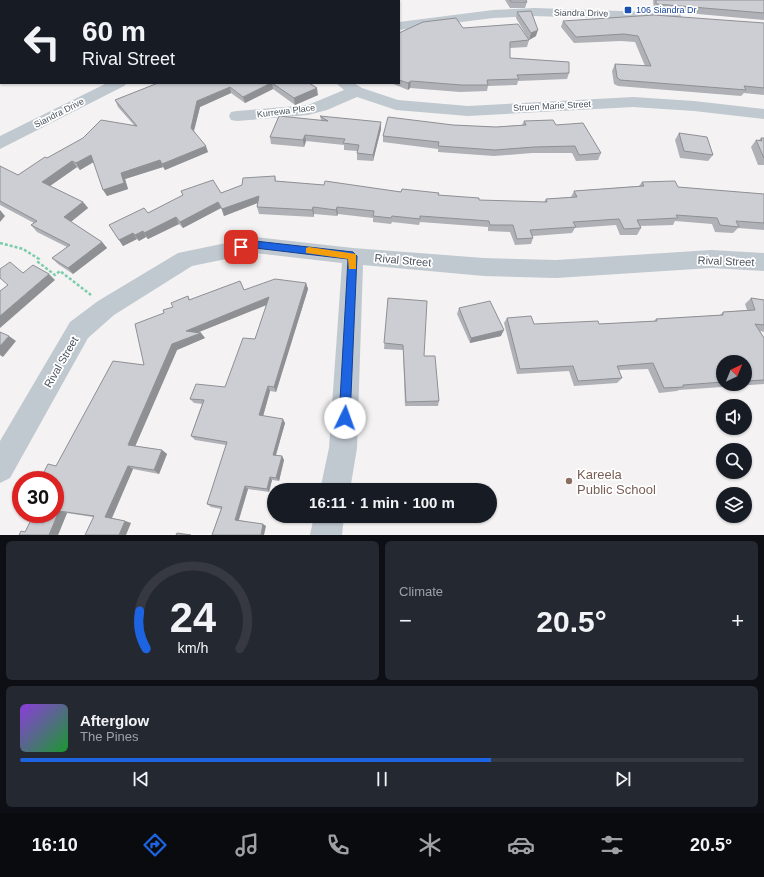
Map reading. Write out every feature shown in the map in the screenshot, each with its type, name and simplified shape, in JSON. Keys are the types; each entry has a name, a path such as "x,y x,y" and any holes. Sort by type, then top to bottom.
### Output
{"street":[{"name":"Siandra Drive","path":"400,26 493,14 535,12 613,13 691,18"},
{"name":"Siandra Drive","path":"0,143 117,84"},
{"name":"Struen Marie Street","path":"350,87 396,105 468,110 633,102 694,106 764,114"},
{"name":"Kurrewa Place","path":"237,116 308,110 321,107 350,87"},
{"name":"Rival Street","path":"0,468 79,330 106,308 186,259 255,245 484,268 556,269 711,259 764,262"},
{"path":"336,483 343,448 353,256"},
{"path":"326,535 329,523"}],"path":[{"path":"0,244 23,249 39,259 38,262 49,271 55,275 60,271 89,294"}],"building":[{"path":"510,0 526,0 527,2 511,2"},
{"path":"656,0 764,0 764,13 656,4"},
{"path":"531,11 538,30 531,33 517,12"},
{"path":"654,15 764,23 764,88 744,86 746,90 620,80 617,77 615,64 651,66 638,36 624,34 576,37 563,21"},
{"path":"456,18 463,28 518,24 529,40 510,42 510,58 569,62 569,73 517,75 519,79 487,80 488,85 461,85 411,81 408,83 400,80 400,33 423,22"},
{"path":"155,84 269,84 243,97 230,87 197,101 191,128 206,146 162,164 160,160 121,173 124,183 103,190 91,155 76,163 72,161 42,182 83,202 64,217 102,242 68,268 52,258 70,245 31,225 37,221 0,201 0,166 18,175 45,157 47,158 83,138 101,120 137,126 115,100"},
{"path":"273,84 311,84 317,88 294,98"},
{"path":"279,116 328,121 320,116 381,122 373,155 357,153 359,145 343,143 345,139 305,135 303,140 270,137"},
{"path":"388,117 453,125 496,127 526,125 524,121 553,120 556,125 583,123 601,153 579,155 575,146 495,150 438,146 439,142 383,136"},
{"path":"679,133 707,137 713,155 684,151"},
{"path":"761,138 764,138 764,158 756,140 762,141"},
{"path":"275,176 275,181 324,185 325,181 401,192 402,189 439,193 438,195 479,198 479,200 547,202 546,199 577,197 574,191 644,186 642,182 675,181 678,187 764,194 764,223 736,221 739,227 720,225 717,218 676,215 678,218 637,220 641,228 624,229 619,219 573,222 576,227 530,230 533,238 517,239 513,225 490,225 489,221 420,216 420,219 392,216 391,218 373,216 374,211 337,207 336,210 313,207 312,210 257,207 259,196 222,209 218,202 180,222 176,217 144,233 143,231 135,235 133,233 119,240 109,225 144,208 148,213 183,195 181,191 213,180 221,193 242,185 243,178"},
{"path":"10,262 23,273 33,265 49,274 0,316 0,291 8,285 0,278 0,269"},
{"path":"275,279 306,283 274,387 268,386 259,415 283,419 273,455 282,456 276,478 270,477 268,483 267,483 267,489 245,486 235,520 263,524 261,535 212,535 222,507 207,504 227,442 191,436 204,400 190,399 196,384 225,387 243,338 255,339 269,297 186,331 201,333 172,344 128,445 162,450 154,470 128,466 105,517 125,521 119,535 85,535 94,516 64,512 64,471 44,471 48,464 56,466 113,361 144,365 135,324 164,313 163,310 173,307 171,303 188,296 189,300 240,281 244,290"},
{"path":"388,298 427,301 424,356 435,356 439,401 406,402 403,345 384,343"},
{"path":"751,298 764,300 764,325 755,324 764,338 764,380 752,381 752,355 716,355 716,383 664,388 653,363 617,366 622,378 578,381 573,366 520,369 507,318 531,316 534,324 598,321 599,324 657,321 656,319 723,315 723,312 755,310"},
{"path":"490,301 504,330 471,338 459,308"},
{"path":"0,332 9,336 0,346"},
{"path":"30,523 54,523 49,535 19,535 21,531 25,532"},
{"path":"177,533 191,535 176,535"}],"slow traffic":[{"path":"309,251 353,256 352,267"}],"place":[{"name":"106 Siandra Dr","path":"628,10"},
{"name":"Kareela Public School","path":"569,481"}],"route":[{"path":"241,247 255,245 353,256 345,418"}]}
